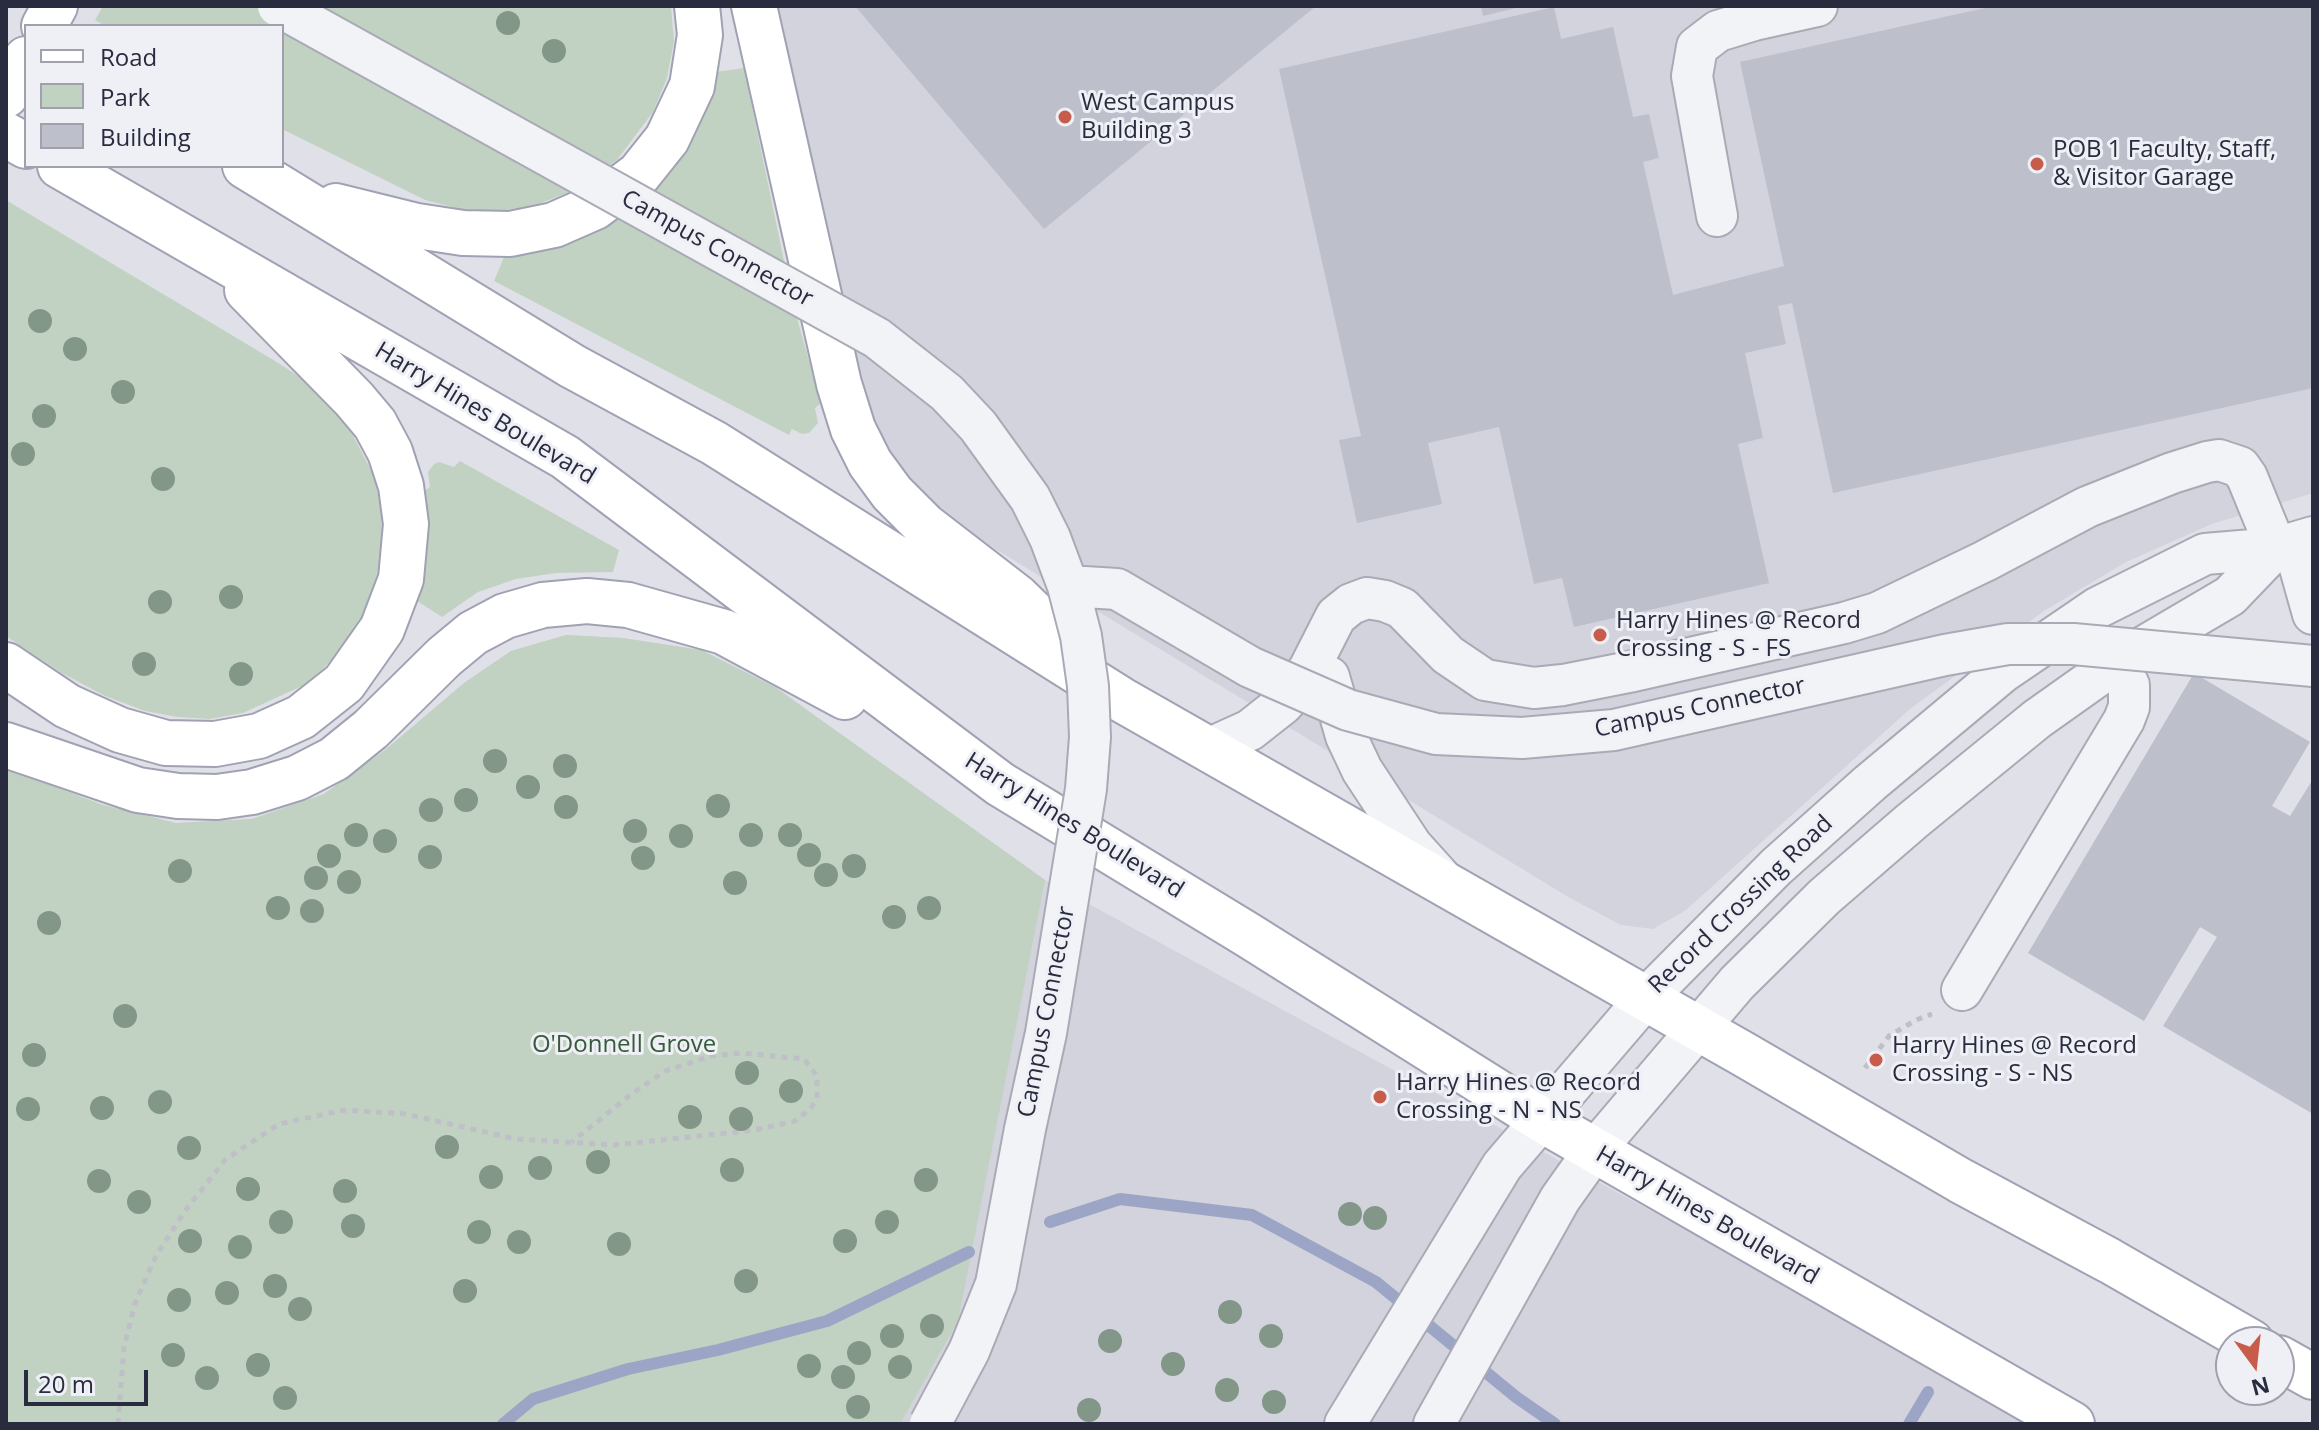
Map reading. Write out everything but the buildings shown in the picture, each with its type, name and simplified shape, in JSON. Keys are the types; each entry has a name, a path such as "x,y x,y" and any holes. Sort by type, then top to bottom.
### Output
{"main road":[{"path":"45,24 55,6"},
{"path":"298,196 417,226 463,233 510,234 554,225 595,207 639,174 667,139 692,86 700,35 697,6"},
{"path":"754,6 839,384 853,429 870,463 892,493 925,526 1017,597 1122,700"},
{"path":"6,28 24,39"},
{"path":"6,95 24,63"},
{"path":"6,135 24,145"},
{"name":"Harry Hines Boulevard","path":"64,168 565,457 1000,784 1542,1120 2072,1424"},
{"path":"249,168 572,366 714,443 1122,700 1961,1181 2223,1326"},
{"path":"6,665 67,706 120,730 166,743 215,744 259,736 301,717 344,683 382,629 401,579 406,524 401,486 390,452 375,424 354,399 212,253"},
{"path":"6,745 138,790 178,796 217,797 252,792 297,778 334,759 371,729 473,633 505,616 543,605 587,601 628,605 724,632 775,657 1000,784"},
{"path":"2295,1367 2313,1377"}],"street":[{"name":"Campus Connector","path":"278,6 852,324 913,364 947,393 978,426 1030,498 1050,538 1068,586 1085,661 1090,737 1086,789 1054,987 996,1284 969,1351 930,1424"},
{"path":"1716,6 1754,20"},
{"path":"1717,216 1692,76 1697,47 1718,31 1817,6"},
{"path":"1208,749 1250,730 1283,704 1298,687 1336,616 1351,604 1367,598 1402,608 1448,655 1485,680 1534,688 1589,680 1833,626 1877,613 2087,507 2172,473 2219,460 2240,467 2294,543 2313,614"},
{"path":"1434,1424 1560,1199 1594,1151 1696,1027 1806,913 2037,719 2116,663 2230,596 2294,543"},
{"name":"Record Crossing Road","path":"1345,1424 1502,1166 1646,998 1776,867 1870,783 2003,672 2097,608 2205,554 2294,543"},
{"name":"Campus Connector","path":"1068,586 1117,589 1250,667 1348,710 1436,734 1522,738 1614,730 1945,655 2008,644 2073,644 2313,666"},
{"path":"1324,638 1334,702 1362,770 1412,846 1447,886"},
{"path":"1950,1001 2124,720 2129,707 2129,685 2116,663"}],"path":[{"path":"1865,1068 1889,1036 1950,1001"},
{"path":"118,1424 124,1347 135,1303 156,1256 185,1211 225,1160 279,1124 344,1110 406,1114 516,1139 614,1145 755,1130 795,1121 811,1108 817,1098 817,1076 804,1059 741,1053 711,1056 665,1071 572,1142"}],"shaded area":[{"path":"775,6 2313,6 2313,493 2212,524 2126,562 2044,611 1910,709 1686,910 1653,929 1621,925 1570,898 949,521 899,467 873,420 834,267"},
{"name":"O'Donnell Grove","path":"566,635 623,638 701,650 775,687 1045,880 2042,1424 6,1424 103,805 176,823 252,819 324,794 385,750 464,683 511,651"}],"green space":[{"path":"103,6 671,6 674,41 667,78 653,112 617,160 575,190 533,206 498,211 460,209 425,200 284,130 284,24 102,24 95,20"},
{"path":"744,68 793,304 821,403 815,408 818,423 809,433 802,434 792,429 789,435 494,281 504,257 549,250 623,218 676,162 696,130 710,98 716,72"},
{"path":"6,200 306,381 346,422 373,474 381,505 379,566 372,594 360,621 343,647 302,686 243,713 210,719 177,717 145,711 105,696 62,673 6,636"},
{"path":"460,461 619,550 613,572 556,573 516,579 478,592 442,617 417,601 426,566 428,539 424,491 430,487 428,472 439,462 454,467"},
{"name":"O'Donnell Grove","path":"566,635 623,638 701,650 775,687 1045,880 958,1321 900,1424 6,1424 6,768 103,805 176,823 252,819 324,794 385,750 464,683 511,651"}],"waterway":[{"path":"1050,1222 1120,1199 1252,1215 1376,1282 1516,1397 1555,1424"},
{"path":"503,1424 533,1399 628,1369 718,1350 827,1321 969,1252"},
{"path":"1909,1424 1928,1392"}],"place":[{"name":"West Campus Building 3","path":"1065,117"},
{"name":"POB 1 Faculty, Staff, & Visitor Garage","path":"2037,164"},
{"name":"Harry Hines @ Record Crossing - S - FS","path":"1600,635"},
{"name":"Harry Hines @ Record Crossing - S - NS","path":"1876,1060"},
{"name":"Harry Hines @ Record Crossing - N - NS","path":"1380,1097"}]}
